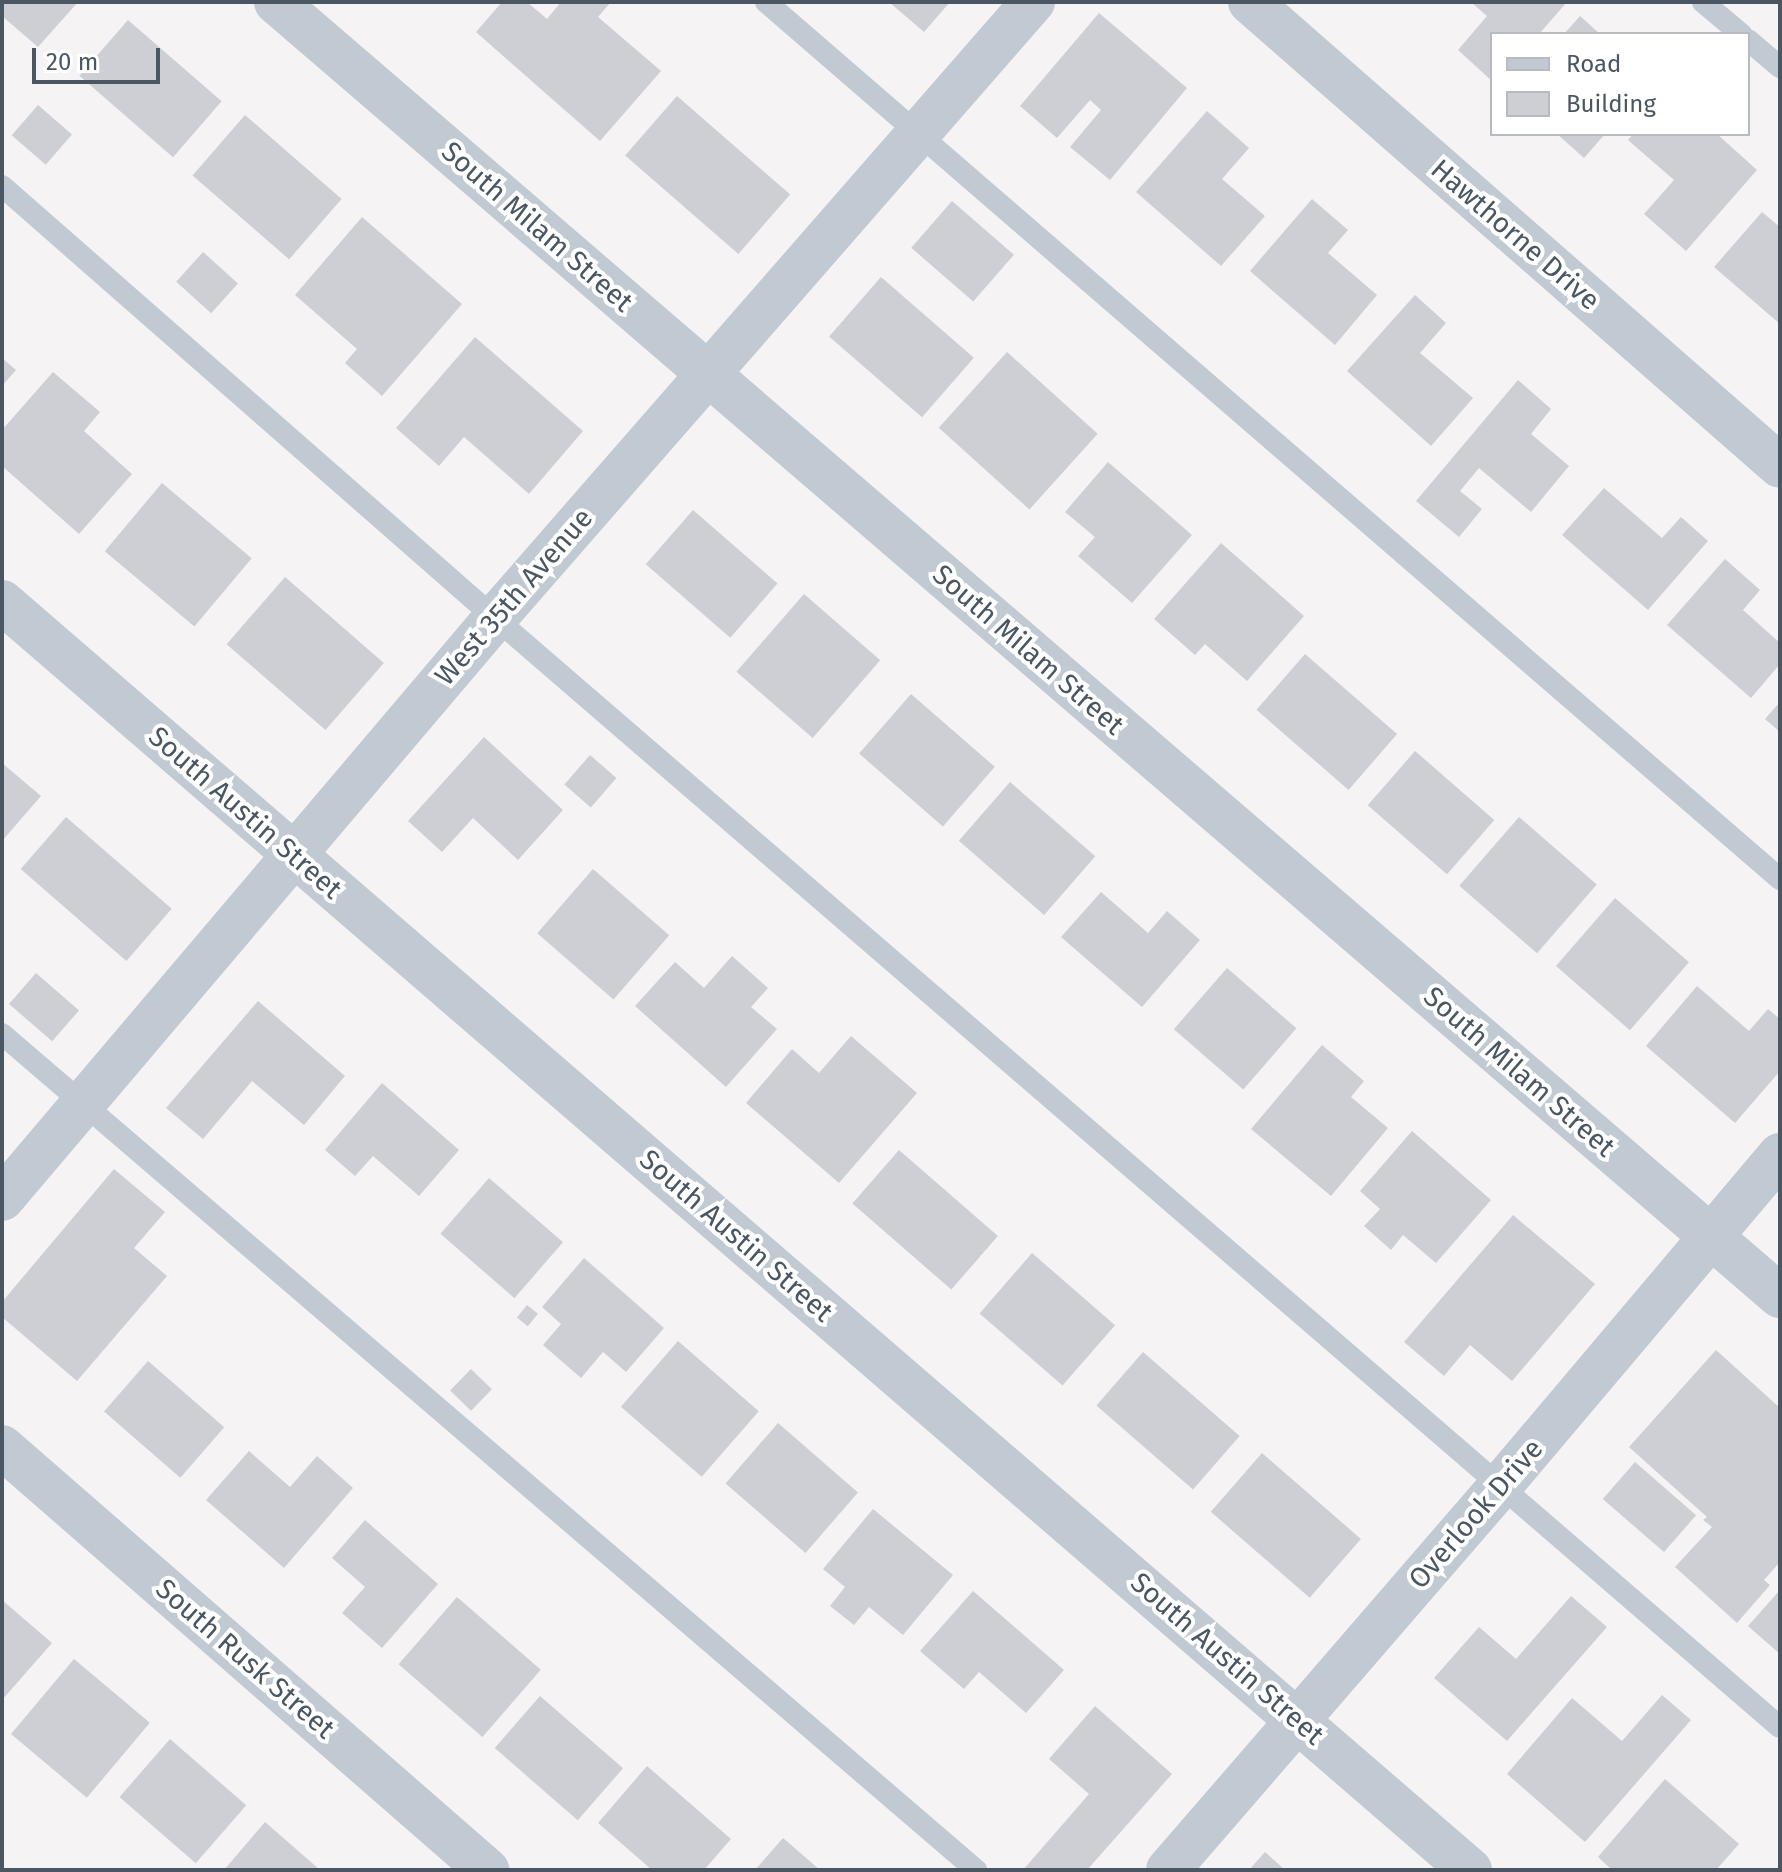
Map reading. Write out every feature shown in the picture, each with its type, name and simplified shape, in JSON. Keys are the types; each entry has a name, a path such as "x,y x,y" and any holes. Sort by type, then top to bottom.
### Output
{"street":[{"name":"South Milam Street","path":"276,2 1780,1296"},
{"name":"West 35th Avenue","path":"2,1199 495,618 1033,2"},
{"name":"Hawthorne Drive","path":"1250,2 1780,466"},
{"name":"South Austin Street","path":"2,602 1470,1870"},
{"name":"Overlook Drive","path":"1168,1870 1501,1485 1780,1155"},
{"name":"South Rusk Street","path":"2,1447 487,1870"}],"lane":[{"path":"766,2 1780,879"},
{"path":"1703,2 1739,32"},
{"path":"1750,42 1780,67"},
{"path":"2,186 495,618 1780,1727"},
{"path":"2,1034 976,1870"}],"building":[{"path":"2,2 78,2 38,47 2,16"},
{"path":"502,2 527,2 547,19 561,2 611,2 598,17 661,71 600,141 476,32"},
{"path":"889,2 950,2 924,32"},
{"path":"1471,2 1567,2 1541,32 1490,32 1490,79 1458,50 1487,16"},
{"path":"1099,13 1187,88 1110,180 1070,147 1101,110 1090,100 1057,138 1020,106"},
{"path":"1580,16 1598,32 1566,32"},
{"path":"128,20 222,101 173,157 79,76"},
{"path":"677,96 790,194 738,254 625,156"},
{"path":"38,105 72,135 46,165 12,135"},
{"path":"1207,111 1249,148 1222,179 1265,216 1221,266 1136,192"},
{"path":"245,115 342,199 289,259 193,175"},
{"path":"1559,136 1603,136 1584,158"},
{"path":"1631,136 1719,136 1757,170 1686,251 1644,214 1674,180 1628,140"},
{"path":"1312,199 1348,230 1328,253 1377,295 1335,345 1250,271"},
{"path":"952,201 1014,255 973,302 911,248"},
{"path":"1762,212 1780,227 1780,324 1714,267"},
{"path":"362,217 462,304 382,396 345,363 357,349 295,295"},
{"path":"203,252 238,283 211,313 176,282"},
{"path":"881,277 974,358 922,417 829,337"},
{"path":"1415,295 1446,323 1420,353 1473,398 1431,446 1347,371"},
{"path":"475,337 583,431 529,494 464,437 439,466 396,428"},
{"path":"1007,352 1098,434 1029,509 939,428"},
{"path":"2,358 16,370 2,386"},
{"path":"53,372 100,412 84,431 132,474 79,534 2,466 2,430"},
{"path":"1518,380 1551,409 1531,434 1569,466 1531,512 1479,468 1460,491 1482,509 1459,537 1416,501"},
{"path":"1108,462 1192,535 1132,603 1078,556 1095,537 1065,512"},
{"path":"162,483 252,558 194,626 105,551"},
{"path":"1604,488 1662,538 1681,517 1708,541 1648,610 1562,535"},
{"path":"693,510 778,583 730,638 646,564"},
{"path":"1221,543 1304,616 1247,681 1205,644 1195,655 1154,619"},
{"path":"1725,559 1760,590 1743,610 1780,643 1780,664 1751,698 1667,625"},
{"path":"285,577 384,663 325,730 227,644"},
{"path":"804,594 880,660 813,738 736,672"},
{"path":"1305,654 1397,734 1349,790 1256,710"},
{"path":"911,694 995,767 943,826 859,754"},
{"path":"1780,702 1780,732 1765,719"},
{"path":"484,737 563,810 518,860 473,818 442,852 408,821"},
{"path":"1415,751 1494,820 1447,874 1368,805"},
{"path":"590,755 616,778 591,807 564,784"},
{"path":"2,763 41,796 2,841"},
{"path":"1010,782 1095,856 1044,915 959,841"},
{"path":"66,817 172,909 126,961 21,869"},
{"path":"1519,817 1597,885 1537,953 1459,886"},
{"path":"593,869 669,935 613,999 537,933"},
{"path":"1101,892 1148,933 1167,911 1200,940 1142,1007 1061,937"},
{"path":"1615,898 1689,962 1630,1030 1556,966"},
{"path":"732,956 768,988 751,1007 777,1029 726,1087 635,1006 675,962 704,988"},
{"path":"1227,968 1296,1028 1243,1089 1174,1029"},
{"path":"36,973 79,1010 52,1041 9,1004"},
{"path":"1697,986 1749,1031 1768,1009 1780,1019 1780,1071 1735,1123 1646,1046"},
{"path":"258,1001 345,1076 304,1125 252,1081 203,1139 166,1108"},
{"path":"851,1036 917,1093 839,1183 746,1103 792,1049 819,1073"},
{"path":"1322,1045 1364,1081 1351,1097 1388,1128 1331,1196 1251,1129"},
{"path":"382,1083 459,1150 419,1196 373,1156 355,1176 325,1150"},
{"path":"1412,1131 1491,1200 1436,1263 1403,1235 1391,1250 1364,1226 1380,1209 1360,1191"},
{"path":"899,1150 998,1236 951,1290 852,1204"},
{"path":"114,1169 165,1212 134,1248 167,1276 77,1381 2,1317 2,1302"},
{"path":"489,1178 563,1242 514,1298 440,1234"},
{"path":"1513,1215 1595,1284 1512,1381 1470,1345 1444,1376 1404,1342"},
{"path":"1032,1253 1115,1325 1063,1386 980,1313"},
{"path":"584,1258 664,1328 626,1372 603,1352 581,1378 543,1345 561,1324 542,1307"},
{"path":"527,1305 538,1314 528,1326 517,1317"},
{"path":"678,1341 759,1411 702,1477 621,1407"},
{"path":"1716,1350 1780,1408 1780,1562 1764,1580 1770,1585 1737,1623 1675,1567 1712,1527 1703,1520 1707,1517 1629,1447"},
{"path":"1143,1352 1240,1436 1193,1490 1096,1406"},
{"path":"148,1361 224,1427 180,1478 104,1412"},
{"path":"471,1369 492,1389 471,1411 450,1391"},
{"path":"778,1423 858,1493 806,1553 726,1483"},
{"path":"249,1451 290,1487 317,1456 353,1488 284,1568 206,1500"},
{"path":"1262,1453 1361,1539 1310,1598 1211,1512"},
{"path":"1635,1462 1696,1515 1664,1552 1603,1499"},
{"path":"873,1509 953,1575 903,1635 869,1607 854,1625 830,1606 845,1587 823,1569"},
{"path":"365,1520 438,1584 382,1648 342,1613 365,1587 332,1558"},
{"path":"1780,1590 1780,1654 1748,1626"},
{"path":"973,1591 1064,1670 1026,1713 979,1672 964,1689 920,1651"},
{"path":"1571,1596 1607,1627 1507,1741 1434,1678 1479,1627 1516,1659"},
{"path":"457,1597 541,1670 482,1737 399,1664"},
{"path":"2,1600 52,1643 2,1700"},
{"path":"74,1659 150,1723 87,1798 11,1734"},
{"path":"1662,1695 1691,1720 1585,1842 1507,1774 1572,1698 1622,1741"},
{"path":"540,1696 623,1768 578,1820 495,1748"},
{"path":"1095,1706 1172,1774 1087,1870 1023,1870 1089,1794 1049,1759"},
{"path":"170,1739 246,1805 196,1863 119,1797"},
{"path":"647,1766 731,1839 704,1870 652,1870 598,1823"},
{"path":"1665,1779 1739,1844 1716,1870 1612,1870 1598,1857"},
{"path":"265,1822 320,1870 224,1870"},
{"path":"783,1838 820,1870 755,1870"},
{"path":"1265,1852 1285,1870 1249,1870"}]}
